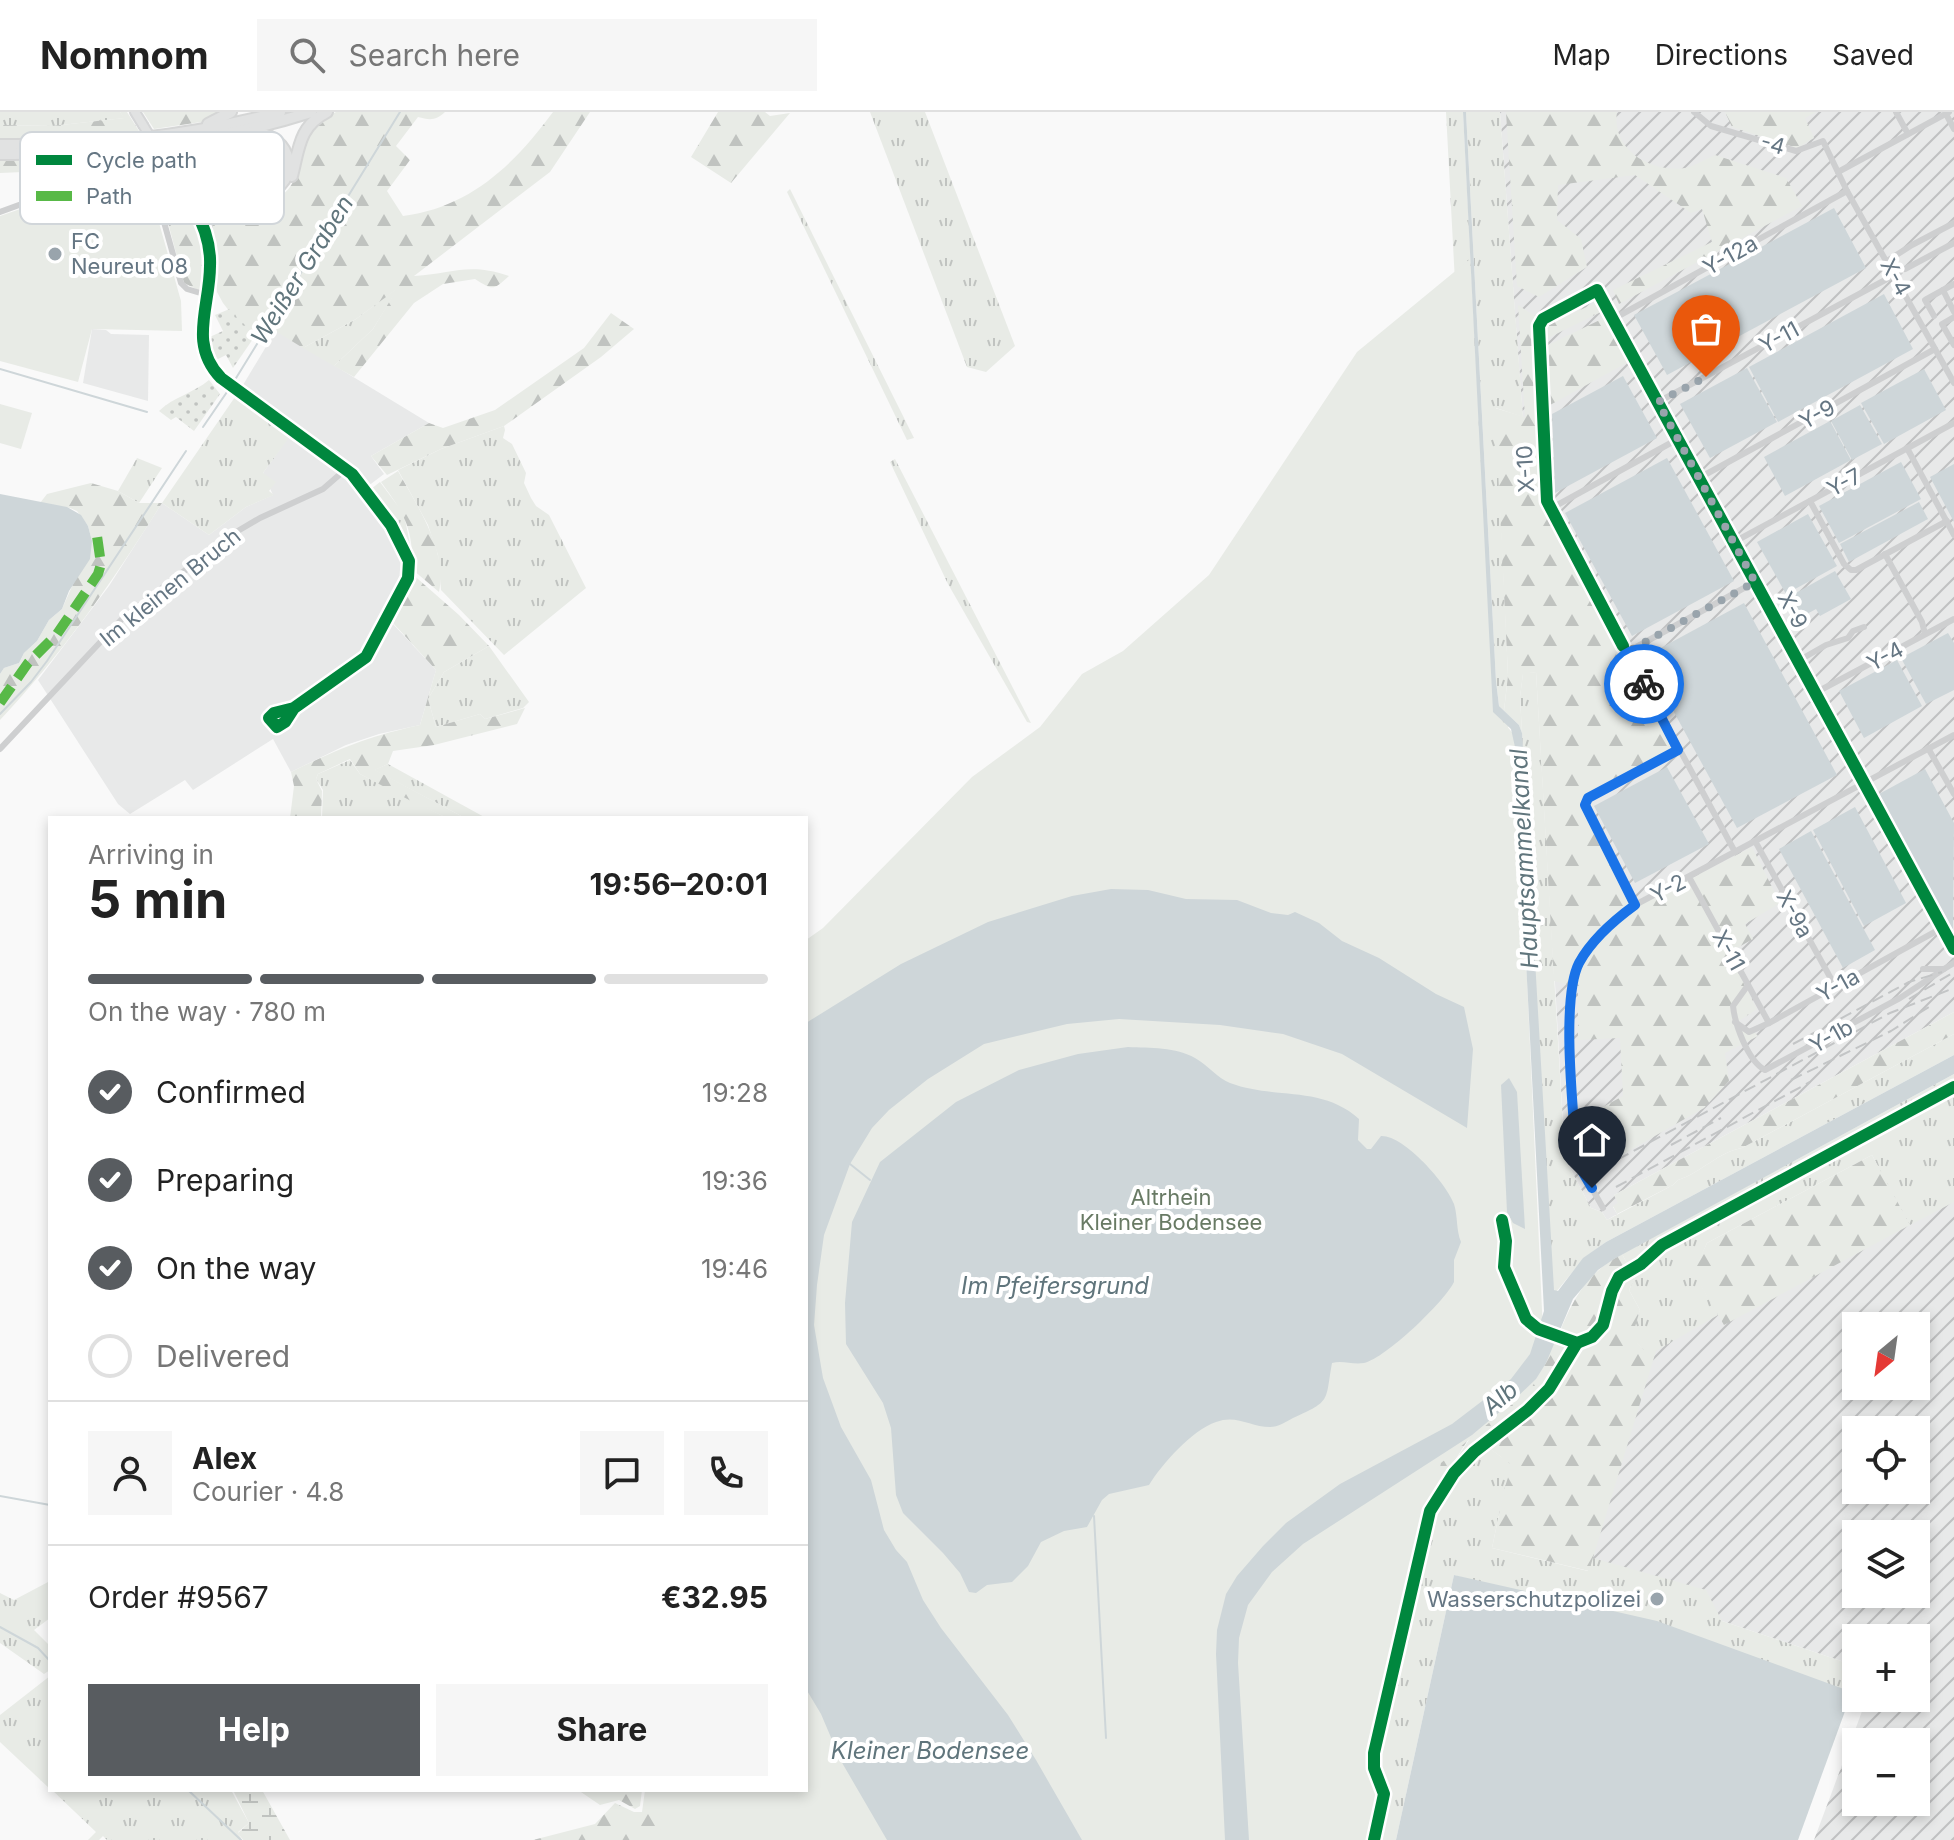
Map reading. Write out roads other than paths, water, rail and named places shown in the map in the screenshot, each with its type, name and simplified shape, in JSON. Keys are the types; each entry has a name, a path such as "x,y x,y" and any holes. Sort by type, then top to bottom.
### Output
{"highway":[{"path":"179,132 210,123 231,112"},
{"path":"184,132 280,112"},
{"path":"234,132 311,112"},
{"path":"284,186 292,176 304,132 327,112"},
{"path":"0,145 20,145"},
{"path":"284,151 287,155 284,179"},
{"path":"0,154 20,153"},
{"path":"205,232 206,224"}],"main road":[{"path":"135,112 147,132"}],"street":[{"name":"-4","path":"1694,112 1711,126 1796,151 1823,141 1838,172"},
{"path":"1896,112 1908,134"},
{"path":"1838,172 1947,113 1954,129"},
{"name":"X-4","path":"1838,172 1887,261 1900,272 1954,383"},
{"name":"Y-12a","path":"1613,319 1847,191"},
{"path":"0,212 20,205"},
{"path":"1887,261 1954,223"},
{"path":"165,224 181,283 187,289 207,295"},
{"path":"201,224 211,266 202,325 203,347 214,371 346,469 391,525 407,554 410,572 364,660 294,708"},
{"name":"Y-11","path":"1658,402 1954,243"},
{"path":"1934,316 1925,300 1954,284"},
{"name":"X-9","path":"1543,319 1597,290 1954,949"},
{"path":"1943,290 1954,314 1942,324 1954,345"},
{"name":"X-10","path":"1543,319 1539,326 1547,501 1735,852"},
{"name":"Y-9","path":"1699,478 1935,349"},
{"name":"Y-7","path":"1734,542 1954,423"},
{"path":"1550,509 1678,439"},
{"path":"1907,448 1954,535"},
{"name":"Im kleinen Bruch","path":"0,749 122,619 250,523 330,485 346,469"},
{"path":"1810,501 1848,569 1856,570 1947,521"},
{"path":"1885,554 1922,622 1925,634"},
{"path":"1625,649 1755,582"},
{"name":"Y-4","path":"1815,693 1954,619"},
{"path":"1798,661 1826,645 1848,638 1853,631 1864,627"},
{"name":"Y-2","path":"1603,1208 1581,1169 1576,1150 1570,994 1578,966 1591,945 1611,923 1635,905 1954,735"},
{"path":"1928,748 1954,794"},
{"path":"1635,905 1585,805 1588,798 1678,750"},
{"name":"X-9a","path":"1755,841 1835,986"},
{"name":"X-11","path":"1689,877 1769,1023"},
{"name":"Y-1a","path":"1769,1023 1942,928"},
{"name":"Y-1b","path":"1735,1022 1757,1065 1769,1069 1900,998 1954,963"},
{"path":"1923,969 1944,969"},
{"path":"1748,985 1733,1006 1735,1022 1749,1032 1769,1023"}],"water":[{"path":"1463,112 1466,112 1496,681 1499,706 1519,725 1522,733 1554,1290 1558,1291 1583,1258 1606,1242 1954,1055 1954,1074 1598,1270 1573,1299 1536,1379 1515,1399 1472,1435 1303,1544 1272,1572 1248,1605 1239,1638 1249,1840 1225,1840 1216,1654 1217,1630 1226,1594 1237,1576 1286,1523 1340,1484 1452,1424 1511,1379 1530,1354 1544,1311 1515,747 1511,729 1493,712"},
{"path":"1834,208 1866,268 1667,375 1634,315"},
{"path":"1884,294 1913,349 1778,422 1749,367"},
{"path":"1747,368 1777,422 1710,458 1680,404"},
{"path":"1924,369 1946,410 1884,444 1861,403"},
{"path":"1623,376 1657,438 1555,493 1552,414"},
{"path":"1860,405 1882,444 1852,460 1831,421"},
{"path":"1830,421 1851,460 1785,496 1764,457"},
{"path":"1667,458 1734,581 1632,636 1565,513"},
{"path":"1901,462 1921,499 1839,543 1819,506"},
{"path":"1954,464 1954,522 1930,477"},
{"path":"0,494 67,507 81,515 92,541 90,559 69,591 62,609 49,620 19,663 4,668 0,674"},
{"path":"1919,502 1928,519 1849,562 1840,544"},
{"path":"1808,514 1837,566 1786,594 1757,542"},
{"path":"1835,571 1851,599 1820,616 1816,609 1798,619 1787,598"},
{"path":"1744,603 1837,775 1737,828 1644,657"},
{"path":"1948,633 1954,643 1954,690 1926,704 1901,658"},
{"path":"1897,660 1922,706 1864,738 1839,691"},
{"path":"1667,767 1709,844 1635,883 1594,806"},
{"path":"1925,769 1954,823 1953,931 1879,794"},
{"path":"1855,807 1906,903 1864,926 1813,830"},
{"path":"1811,831 1875,950 1843,968 1779,849"},
{"name":"Kleiner Bodensee","path":"1111,889 1148,890 1186,899 1237,900 1271,913 1288,915 1295,912 1464,1007 1473,1049 1467,1128 1342,1054 1283,1034 1220,1025 1119,1019 1067,1024 984,1044 928,1079 872,1128 850,1164 824,1235 814,1325 823,1378 841,1427 871,1480 884,1530 907,1562 923,1600 1008,1715 1082,1840 887,1840 841,1761 808,1692 808,1022 901,964 988,922 1072,896"},
{"name":"Im Pfeifersgrund","path":"1128,1047 1188,1054 1221,1078 1247,1088 1330,1101 1359,1119 1358,1140 1367,1149 1371,1149 1381,1136 1401,1143 1434,1173 1454,1204 1461,1242 1454,1260 1454,1282 1427,1315 1374,1359 1364,1363 1332,1363 1327,1393 1315,1408 1273,1427 1230,1419 1207,1426 1178,1449 1149,1485 1109,1494 1102,1500 1087,1527 1064,1531 1041,1542 1028,1566 1012,1582 987,1585 976,1593 969,1592 960,1573 903,1513 896,1495 891,1428 883,1403 846,1344 845,1303 852,1222 880,1162 956,1102 1019,1070 1078,1054"},
{"path":"1509,1078 1517,1092 1525,1229 1513,1223 1507,1212 1501,1085"},
{"path":"1454,1575 1657,1621 1842,1688 1842,1712 1845,1712 1798,1840 1396,1840"}],"waterway":[{"name":"Weißer Graben","path":"233,383 400,112"},
{"path":"0,369 147,412"},
{"name":"Weißer Graben","path":"203,427 229,389"},
{"name":"Weißer Graben","path":"0,714 47,661 186,451"},
{"path":"850,1164 870,1180"},
{"path":"0,1496 48,1505"},
{"path":"1094,1516 1106,1738"},
{"path":"0,1627 38,1648 48,1659"},
{"path":"190,1792 241,1840"}],"railway":[{"path":"1793,1044 1909,982 1942,972"},
{"path":"1909,999 1954,972"},
{"path":"1602,1168 1890,1013 1954,988"},
{"path":"1791,1080 1891,1031 1932,1005"},
{"path":"1616,1187 1810,1082"},
{"path":"1671,1145 1721,1118"}],"place":[{"name":"FC Neureut 08","path":"55,254"},
{"name":"Wasserschutzpolizei","path":"1657,1599"}],"water label":[{"name":"Hauptsammelkanal","path":"1524,859"},
{"name":"Alb","path":"1500,1398"}],"park label":[{"name":"Altrhein Kleiner Bodensee","path":"1171,1210"}]}
